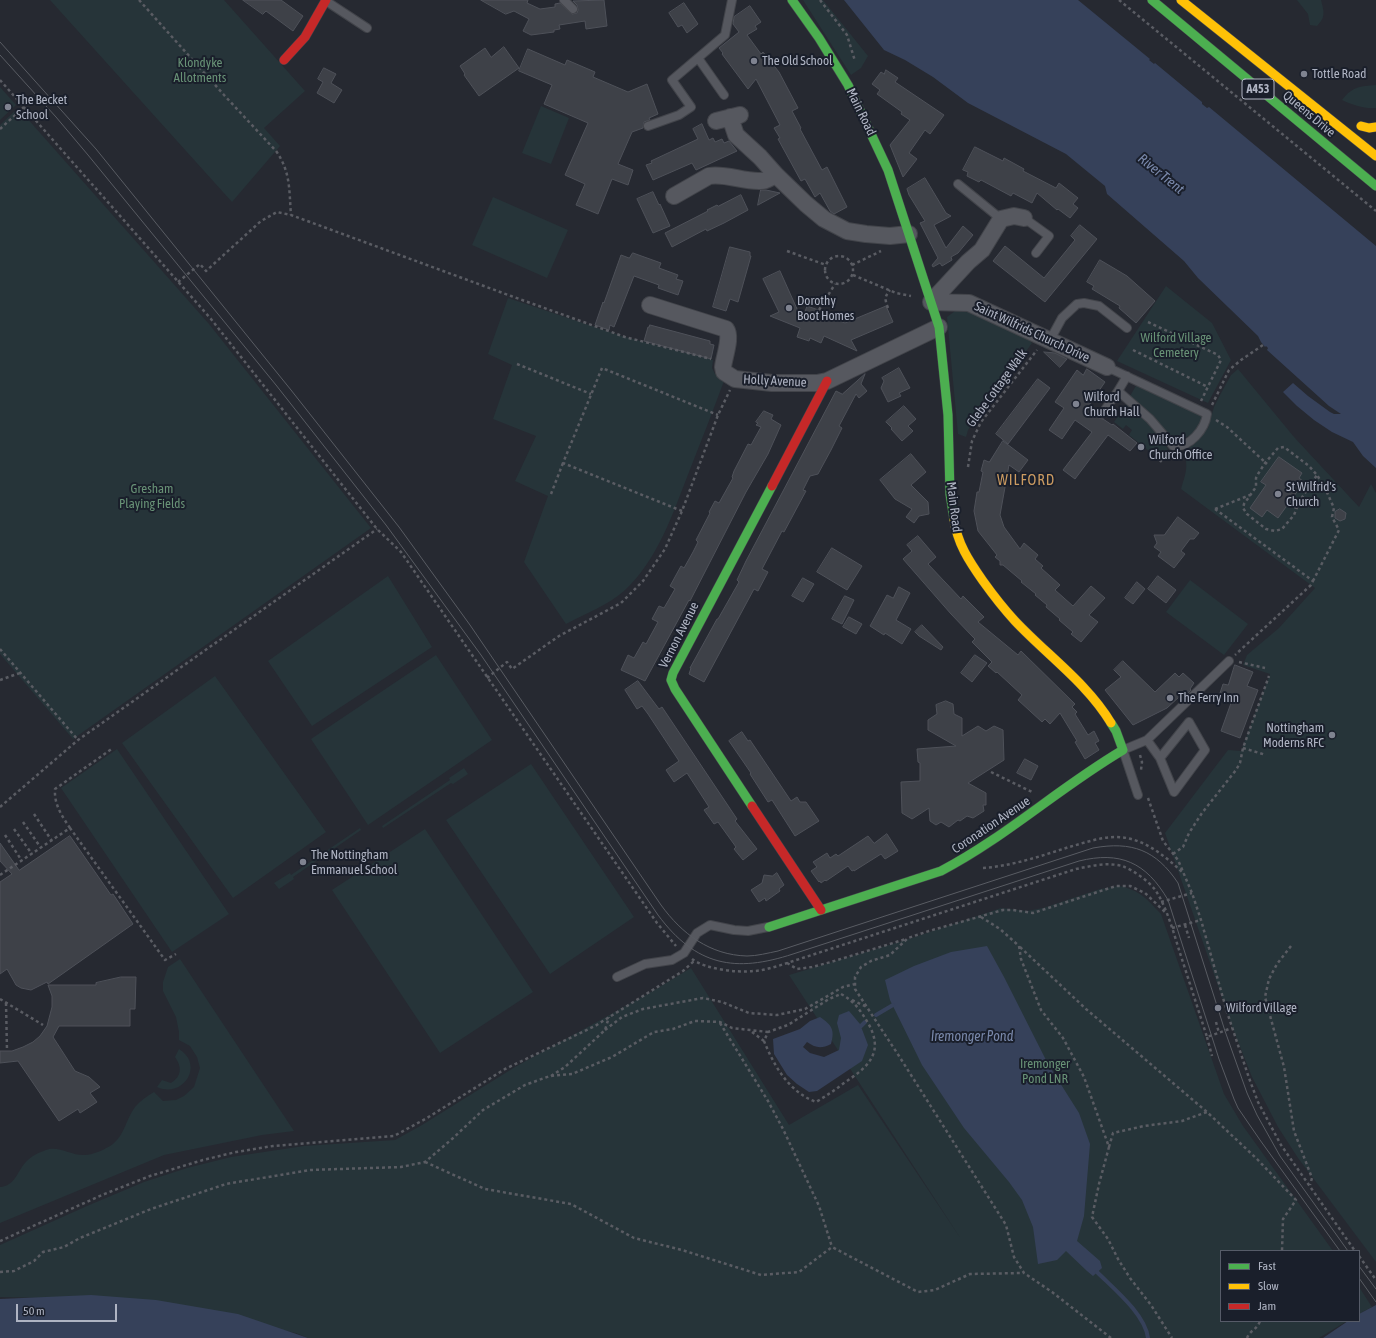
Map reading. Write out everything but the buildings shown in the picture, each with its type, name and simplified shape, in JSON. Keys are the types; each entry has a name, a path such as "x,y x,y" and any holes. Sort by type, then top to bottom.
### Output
{"street":[{"path":"284,60 305,37 325,0"},
{"name":"Main Road","path":"792,0 839,69 863,115 888,170 939,327 948,415 950,494 955,527 960,544 968,560 995,597 1016,621 1078,682 1102,708 1116,731 1123,750"},
{"name":"Queens Drive","path":"1152,0 1376,186"},
{"name":"Queens Drive","path":"1180,0 1376,156"},
{"name":"A453","path":"1275,77 1310,93 1328,105"},
{"path":"729,118 736,135 806,204 824,219 847,231 890,236 909,234"},
{"path":"1357,125 1376,127"},
{"path":"1365,177 1372,168"},
{"path":"674,196 709,176 721,175 762,181 776,175"},
{"path":"931,302 968,262 982,250 1001,219 1014,216 1024,218"},
{"name":"Saint Wilfrids Church Drive","path":"931,302 969,303 1107,367"},
{"path":"650,305 726,329 728,332 728,337 723,362"},
{"name":"Holly Avenue","path":"723,362 724,372 735,379 772,383 817,383 827,381 939,327"},
{"name":"Vernon Avenue","path":"821,910 675,689 671,680 676,666 827,381"},
{"name":"Coronation Avenue","path":"769,927 941,871 970,857 996,840 1092,768 1123,750"}],"lane":[{"path":"325,0 367,28"},
{"path":"564,0 573,9"},
{"path":"648,126 679,115 691,107 672,80 725,34 732,0"},
{"path":"698,58 724,95"},
{"path":"958,184 1001,219"},
{"path":"1024,218 1048,236 1036,253"},
{"path":"1048,339 1067,312 1077,304 1084,303 1099,306 1127,328"},
{"path":"1107,367 1207,414 1206,421 1197,436 1182,446 1173,446 1150,419 1118,391"},
{"path":"1102,414 1127,376"},
{"path":"1138,795 1123,750 1147,740 1229,661"},
{"path":"1147,740 1160,758 1174,792 1205,750 1189,722 1160,758"},
{"path":"617,977 645,964 672,960 684,953 697,933 710,925 748,931 769,927"}],"path":[{"path":"139,0 282,158 288,174 291,215"},
{"path":"1119,0 1376,211"},
{"path":"0,80 211,319 378,529 401,552 660,928 684,953 694,961 705,965 732,971 752,972 778,966 1076,869 1100,864 1121,866 1135,873 1155,890 1161,902 1172,928 1212,1056"},
{"path":"0,129 24,107"},
{"path":"178,282 200,264 206,271 261,221 277,212 291,215 625,337 723,362"},
{"path":"787,251 826,265"},
{"path":"852,265 881,251"},
{"path":"834,256 846,258 852,265 852,275 845,283 835,284 826,276 826,265 834,256"},
{"path":"852,275 890,290 931,302"},
{"path":"819,310 835,284"},
{"path":"888,308 885,300 886,295 890,290"},
{"path":"1148,322 1218,355 1221,358 1222,360 1197,409"},
{"name":"Glebe Cottage Walk","path":"967,470 972,441 981,422 1048,339"},
{"path":"1263,345 1235,364 1229,370 1219,394 1207,414 1227,428 1266,463"},
{"path":"1133,350 1208,387"},
{"path":"517,364 591,394"},
{"path":"551,494 602,368 718,415"},
{"path":"487,678 507,662 512,669 559,636 621,603 638,587 651,571 665,549 682,512 718,415 735,379"},
{"path":"1229,661 1311,585 1339,530 1332,517 1334,508 1317,475 1309,466 1284,447 1278,448 1256,478 1256,487 1244,504 1243,508 1247,514 1266,529 1275,532 1282,528 1294,515 1299,502 1317,475"},
{"path":"563,463 682,512"},
{"path":"1250,495 1215,509 1313,581"},
{"path":"1289,503 1296,508"},
{"path":"0,807 78,740 378,529"},
{"path":"0,649 78,740"},
{"path":"1229,661 1265,668"},
{"path":"0,680 20,672"},
{"path":"1173,854 1183,847 1189,832 1240,763 1243,748 1269,676"},
{"path":"1136,745 1142,762 1141,775"},
{"path":"113,748 55,789 54,797 59,812 165,960 176,954"},
{"path":"1243,748 1266,755"},
{"path":"991,772 1033,792 1046,802"},
{"path":"1147,795 1163,841 1178,860 1182,873 1192,893 1232,1028 1258,1102 1281,1145 1354,1250"},
{"path":"34,814 52,841"},
{"path":"23,822 41,848"},
{"path":"14,828 32,854"},
{"path":"0,875 70,828"},
{"path":"4,835 22,861"},
{"path":"970,857 976,869 996,867 1089,841 1117,837 1136,841 1152,848 1166,857 1182,873"},
{"path":"787,963 798,968 812,967 928,931 1003,910 1033,913 1116,886 1130,886 1145,893 1165,913"},
{"path":"1161,902 1192,893"},
{"path":"981,917 1000,929 1086,1008 1207,1112 1257,1159 1296,1200 1283,1219 1282,1250"},
{"path":"1172,928 1201,920"},
{"path":"1185,925 1189,938"},
{"path":"908,938 890,955 871,961 861,967 855,977 855,989 1006,1225 1014,1258 1024,1273 1052,1292 1112,1338"},
{"path":"1019,946 1021,959 1041,1010 1063,1038 1084,1077 1109,1147"},
{"path":"1291,946 1277,964 1269,979 1265,997 1284,1067 1294,1131 1312,1178 1310,1186"},
{"path":"0,1241 102,1195 150,1176 203,1160 236,1152 274,1146 394,1136 427,1118 505,1069 594,1026 683,971 694,961"},
{"path":"0,1272 14,1271 34,1261 43,1252 64,1247 80,1238 151,1209 226,1184 310,1170 401,1167 425,1162 483,1110 525,1085 550,1076 565,1067 622,1016 643,1009 703,998 722,1002 749,1013 777,1015 805,1009 843,987 855,984"},
{"path":"550,1076 572,1074 612,1057 654,1032 673,1029 695,1021 720,1022 732,1028 768,1032 788,1025 829,999 841,994 867,1007"},
{"path":"750,1031 764,1041 772,1061 783,1077 805,1098 816,1102 868,1065 876,1048 873,1032 861,1011 850,998"},
{"path":"0,999 43,1025"},
{"path":"6,1002 6,1051"},
{"path":"605,1030 609,1017"},
{"path":"720,1022 768,1101 783,1129 819,1206 832,1247 918,1292 935,1290 970,1274 1024,1273"},
{"path":"1216,1022 1219,1033"},
{"path":"1207,1038 1232,1028"},
{"path":"764,1041 768,1032"},
{"path":"1172,1338 1151,1305 1130,1278 1108,1239 1092,1217 1099,1184 1113,1133 1144,1126 1182,1121 1207,1112"},
{"path":"425,1162 485,1189 571,1204 634,1238 682,1250 762,1275 800,1272 832,1247"},
{"path":"1360,1257 1376,1280"},
{"path":"1247,1338 1250,1333 1258,1327 1260,1322"}],"green space":[{"name":"Klondyke Allotments","path":"50,0 224,0 305,91 264,128 280,146 232,202"},
{"path":"803,0 823,0 868,56 861,68 851,75"},
{"path":"1297,0 1321,0 1324,14 1322,20 1317,26 1310,25 1308,14"},
{"path":"1376,85 1376,108 1367,108 1350,104 1342,100 1349,92 1357,88"},
{"name":"The Becket School","path":"0,87 16,105 0,120"},
{"path":"541,106 569,118 551,164 522,153"},
{"name":"Gresham Playing Fields","path":"18,108 209,324 371,528 73,739 0,654 0,125"},
{"path":"493,197 568,230 547,278 472,245"},
{"name":"Wilford Village Cemetery","path":"1166,286 1212,323 1231,360 1208,403 1117,361"},
{"path":"508,298 625,337 713,360 712,368 715,374 724,381 670,519 655,551 646,565 636,579 618,596 604,605 566,624 524,562 548,496 515,481 536,436 493,419 512,365 488,354"},
{"path":"968,309 1028,339 1032,343 1004,378 968,430 966,437 958,434 947,317 955,311"},
{"path":"1238,369 1294,437 1359,507 1371,484 1376,493 1376,1262 1298,1158 1278,1127 1252,1077 1233,1029 1165,833 1228,750 1241,751 1270,674 1243,665 1247,655 1279,628 1315,588 1181,489 1186,467 1184,453 1208,428 1214,407 1220,395 1231,375"},
{"path":"1137,384 1201,414 1202,419 1199,428 1185,438 1180,439 1170,436 1158,426 1130,396"},
{"path":"1128,402 1146,420 1168,449 1159,459 1129,435 1132,430 1126,425 1123,429 1114,422"},
{"path":"388,576 432,647 312,726 268,661"},
{"path":"1190,580 1248,624 1224,655 1166,612"},
{"path":"436,655 492,740 368,825 311,739"},
{"path":"215,676 326,832 233,898 122,743"},
{"path":"117,749 229,914 172,952 61,788"},
{"path":"531,764 634,917 550,974 446,820"},
{"path":"464,768 468,774 453,784 451,783 383,828 382,826 450,780 449,778"},
{"path":"360,828 361,830 293,877 294,879 279,889 274,883 290,873 291,875"},
{"path":"425,829 533,992 440,1053 332,890"},
{"name":"Iremonger Pond LNR","path":"1119,886 1132,890 1143,896 1161,914 1224,1094 1243,1126 1332,1250 1220,1250 1220,1322 1345,1322 1319,1338 308,1338 296,1333 140,1300 0,1297 0,1245 144,1182 187,1168 231,1157 304,1146 395,1140 422,1125 515,1067 651,992 691,968 789,1125 858,1085 961,1239 789,975 909,939 1001,908 1027,911 1043,908 1100,889"},
{"path":"180,959 294,1131 262,1135 164,1155 0,1223 0,1187 9,1184 25,1163 32,1157 40,1152 51,1149 80,1155 88,1155 99,1151 110,1146 117,1140 135,1107 146,1097 154,1092 163,1101 176,1100 184,1096 194,1087 200,1068 197,1057 190,1046 179,1040 176,1017 163,991 163,982 168,967"},
{"path":"179,1049 187,1056 190,1063 188,1078 175,1088 166,1089 157,1087 162,1080 171,1083 179,1074 180,1068 175,1057"},
{"path":"1360,1289 1372,1307 1360,1313"}],"water":[{"name":"River Trent","path":"844,0 1078,0 1150,59 1149,60 1154,64 1155,63 1202,102 1202,104 1207,108 1209,107 1376,246 1376,468 1363,456 1353,442 1332,432 1314,420 1283,392 1293,383 1330,412 1334,414 1341,414 1329,406 1267,350 1268,348 1266,346 1265,347 1258,336 1198,278 1184,261 1107,194 1105,186 1066,154 968,103 933,77 905,60 884,50"},
{"name":"Iremonger Pond","path":"987,946 1048,1064 1079,1113 1090,1144 1084,1216 1077,1241 1100,1261 1102,1268 1093,1276 1066,1251 1057,1260 1038,1264 1033,1227 1022,1200 964,1128 922,1065 890,1000 885,980 914,966 951,952"},
{"path":"849,1011 860,1024 868,1045 862,1061 817,1091 809,1092 787,1075 774,1054 773,1039 800,1029 810,1021 820,1017 832,1028 833,1035 831,1044 824,1047 819,1047 813,1046 807,1042 803,1047 810,1053 824,1057 839,1050 841,1038 837,1023 839,1015"},
{"path":"91,1295 156,1300 238,1314 308,1338 0,1338 0,1299"},
{"path":"1376,1305 1376,1338 1323,1338 1347,1322 1360,1322 1360,1313"}],"waterway":[{"path":"876,1015 893,1005"},
{"path":"861,1026 865,1022"},
{"path":"1097,1272 1128,1302 1135,1311 1146,1329 1148,1338"}],"tram line":[{"path":"0,42 96,149 291,390 399,527 470,625 661,905 688,934 698,941 721,952 734,955 759,955 778,951 1093,848 1120,846 1142,850 1161,863 1178,883 1225,1031 1247,1093 1257,1115 1280,1156 1347,1250"},
{"path":"0,55 88,155 276,385 386,525 481,655 658,915 672,932 702,955 718,961 753,963 772,960 793,954 1079,861 1094,858 1107,858 1131,862 1151,876 1168,900 1219,1059 1238,1108 1339,1250"},
{"path":"1360,1267 1376,1289"},
{"path":"1360,1279 1376,1302"}],"traffic: fast":[{"path":"792,0 819,38 848,85 888,170 939,327 948,415 950,494 954,519"},
{"path":"1152,0 1376,186"},
{"path":"752,806 675,689 671,680 673,673 772,486"},
{"path":"769,927 941,871 965,858 1011,828 1100,764 1123,750 1116,731 1111,723"}],"traffic: slow":[{"path":"1181,0 1376,156"},
{"path":"1361,126 1369,128 1376,127"},
{"path":"954,519 964,552 995,597 1027,634 1079,682 1111,723"}],"traffic: jam":[{"path":"284,60 305,37 326,0"},
{"path":"772,486 827,381"},
{"path":"752,806 821,910"}],"place":[{"name":"The Old School","path":"754,61"},
{"name":"Tottle Road","path":"1304,74"},
{"name":"The Becket School","path":"8,107"},
{"name":"Dorothy Boot Homes","path":"789,308"},
{"name":"Wilford Church Hall","path":"1076,404"},
{"name":"Wilford Church Office","path":"1141,447"},
{"name":"St Wilfrid's Church","path":"1278,494"},
{"name":"The Ferry Inn","path":"1170,698"},
{"name":"Nottingham Moderns RFC","path":"1332,735"},
{"name":"The Nottingham Emmanuel School","path":"303,862"},
{"name":"Wilford Village","path":"1218,1008"}],"district":[{"name":"WILFORD","path":"1026,480"}]}
